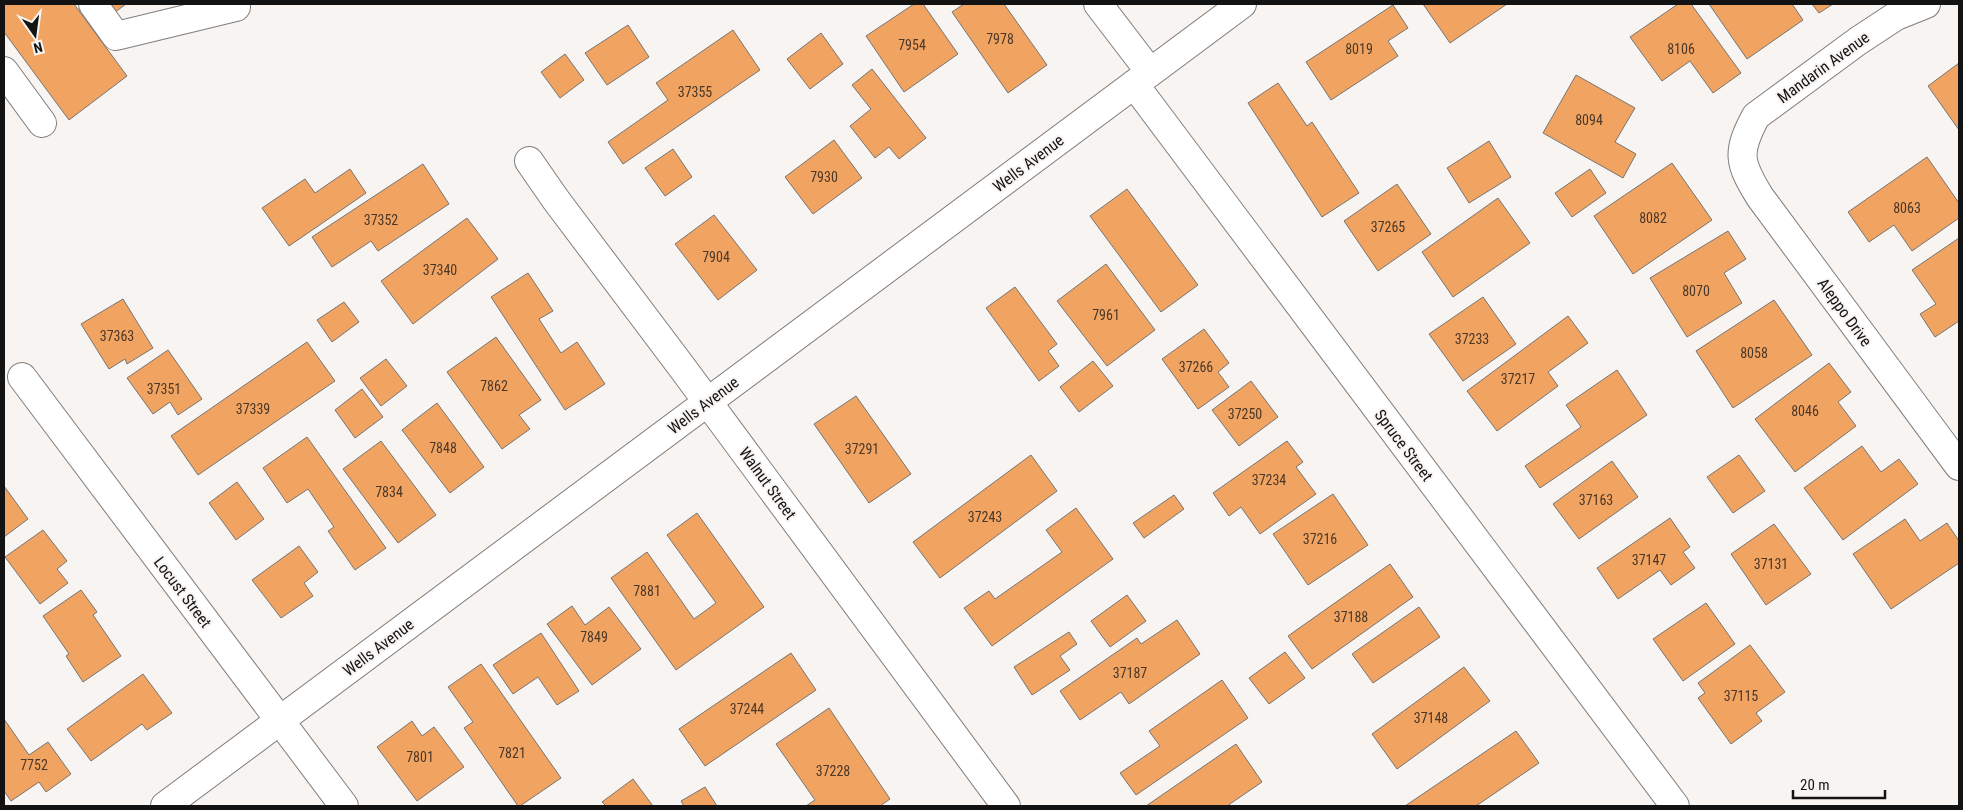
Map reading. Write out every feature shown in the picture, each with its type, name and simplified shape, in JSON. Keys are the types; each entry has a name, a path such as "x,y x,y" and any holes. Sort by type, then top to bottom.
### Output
{"street":[{"path":"93,4 116,36 236,7 233,4"},
{"name":"Spruce Street","path":"1098,4 1142,78 1675,806"},
{"name":"Wells Avenue","path":"165,806 1242,4"},
{"name":"Mandarin Avenue","path":"1742,153 1746,135 1756,116 1858,41 1896,16 1926,4"},
{"path":"4,71 42,123"},
{"name":"Aleppo Drive","path":"1742,153 1746,174 1760,197 1959,466"},
{"name":"Walnut Street","path":"529,161 1006,806"},
{"name":"Locust Street","path":"22,377 344,806"}],"building":[{"path":"4,4 74,4 127,76 69,120 4,32"},
{"path":"107,4 126,4 114,13"},
{"path":"914,4 923,4 958,54 904,92 866,36"},
{"path":"964,4 1004,4 1047,65 1008,93 952,12"},
{"path":"1423,4 1507,4 1450,43"},
{"path":"1678,4 1691,4 1741,73 1713,93 1690,61 1662,81 1630,37"},
{"path":"1709,4 1792,4 1803,20 1747,59"},
{"path":"1812,4 1833,4 1819,13"},
{"path":"1393,5 1408,28 1388,41 1398,56 1331,100 1306,62"},
{"path":"628,25 649,57 607,85 585,53"},
{"path":"733,30 760,70 623,164 608,142 668,100 656,83"},
{"path":"821,33 843,64 810,89 787,59"},
{"path":"565,54 584,80 560,98 541,72"},
{"path":"1959,63 1959,130 1928,86"},
{"path":"872,69 926,138 899,159 889,147 875,158 850,126 871,109 852,85"},
{"path":"1576,75 1635,108 1615,142 1636,154 1623,178 1543,133"},
{"path":"1278,83 1307,126 1312,122 1359,193 1322,217 1248,103"},
{"path":"834,140 862,178 813,214 785,177"},
{"path":"1489,141 1511,177 1469,203 1447,168"},
{"path":"673,149 692,177 665,196 645,168"},
{"path":"1927,157 1959,203 1959,218 1912,251 1894,225 1869,242 1848,212"},
{"path":"1672,163 1712,220 1633,274 1594,216"},
{"path":"423,164 449,204 378,251 371,241 332,267 312,237"},
{"path":"350,169 366,193 289,246 262,208 305,179 315,193"},
{"path":"1590,169 1606,193 1572,217 1555,193"},
{"path":"1397,184 1431,234 1378,271 1344,221"},
{"path":"1127,189 1198,285 1161,312 1090,216"},
{"path":"1498,198 1530,243 1453,297 1422,252"},
{"path":"714,215 757,270 718,300 675,244"},
{"path":"467,218 498,259 413,324 381,281"},
{"path":"1728,231 1746,259 1724,273 1742,303 1687,337 1650,278"},
{"path":"1959,238 1959,321 1935,337 1920,314 1936,304 1912,270"},
{"path":"1106,264 1155,330 1107,366 1057,301"},
{"path":"528,273 553,311 539,319 561,353 577,342 605,384 565,410 491,297"},
{"path":"1015,287 1057,344 1048,351 1059,366 1039,381 986,308"},
{"path":"1483,297 1516,344 1463,381 1429,334"},
{"path":"123,299 153,348 127,364 125,359 109,369 81,324"},
{"path":"1774,300 1812,355 1733,408 1696,351"},
{"path":"344,302 359,322 332,342 317,320"},
{"path":"1568,316 1588,343 1548,372 1558,386 1497,431 1467,391"},
{"path":"1204,329 1229,363 1218,372 1229,387 1198,409 1162,359"},
{"path":"496,337 541,400 519,415 530,429 502,449 447,372"},
{"path":"307,342 335,381 198,475 171,436"},
{"path":"168,350 202,399 178,415 170,402 153,414 127,378"},
{"path":"386,359 407,386 381,406 360,378"},
{"path":"1093,361 1113,386 1079,412 1060,387"},
{"path":"1829,363 1851,392 1838,402 1856,426 1795,472 1755,419"},
{"path":"1617,370 1647,415 1540,488 1525,466 1581,427 1566,405"},
{"path":"1251,381 1278,417 1239,446 1212,410"},
{"path":"362,389 383,417 355,438 335,410"},
{"path":"856,396 911,474 869,503 814,424"},
{"path":"437,403 484,467 450,493 402,430"},
{"path":"307,437 386,548 355,570 328,531 334,527 308,489 287,503 263,468"},
{"path":"381,441 436,515 398,543 343,469"},
{"path":"1287,441 1303,462 1296,467 1316,494 1260,534 1241,507 1229,516 1213,493"},
{"path":"1862,446 1881,472 1899,459 1918,484 1843,540 1804,488"},
{"path":"1031,455 1057,491 940,578 913,542"},
{"path":"1739,455 1765,491 1733,513 1707,477"},
{"path":"1612,461 1638,497 1579,539 1553,504"},
{"path":"237,482 264,519 236,540 209,503"},
{"path":"4,486 28,519 4,537"},
{"path":"1333,494 1368,545 1308,585 1273,534"},
{"path":"1174,495 1184,509 1144,538 1133,523"},
{"path":"1076,508 1113,559 992,646 964,608 989,591 995,599 1062,552 1046,530"},
{"path":"697,513 764,607 676,670 611,578 647,552 694,619 716,603 667,535"},
{"path":"1670,518 1690,547 1683,552 1695,568 1671,585 1660,570 1618,599 1597,568"},
{"path":"1905,519 1920,541 1947,523 1959,541 1959,563 1891,609 1853,554"},
{"path":"1774,524 1811,574 1766,605 1731,554"},
{"path":"43,530 67,561 57,569 68,583 40,604 5,557"},
{"path":"299,546 318,572 304,583 313,596 281,618 252,580"},
{"path":"1390,564 1413,597 1312,669 1288,636"},
{"path":"81,590 97,612 93,615 121,656 83,682 66,656 69,654 43,616"},
{"path":"1127,595 1146,621 1110,647 1091,621"},
{"path":"1706,603 1735,644 1683,681 1653,639"},
{"path":"572,606 585,625 609,607 641,649 592,685 547,624"},
{"path":"1419,607 1440,637 1373,683 1352,654"},
{"path":"1177,620 1200,654 1129,704 1121,692 1080,720 1060,691 1137,638 1141,644"},
{"path":"1069,632 1077,644 1060,656 1070,670 1032,695 1014,667"},
{"path":"541,633 579,691 557,705 538,677 513,694 493,665"},
{"path":"1750,645 1785,692 1756,713 1762,721 1731,744 1698,698 1705,693 1698,683"},
{"path":"1285,652 1305,678 1269,704 1249,678"},
{"path":"791,653 816,690 705,766 679,729"},
{"path":"481,664 561,778 520,806 518,806 464,728 473,722 448,687"},
{"path":"1464,667 1490,701 1397,769 1372,734"},
{"path":"143,674 172,713 147,730 142,724 91,761 67,729"},
{"path":"1222,680 1248,718 1136,795 1120,773 1160,746 1149,731"},
{"path":"829,708 890,799 880,806 806,806 815,800 776,744"},
{"path":"4,719 29,755 48,742 71,774 46,792 39,782 11,801 4,791"},
{"path":"412,721 422,736 434,727 464,767 417,801 377,747"},
{"path":"1516,731 1539,763 1476,806 1405,806"},
{"path":"1236,744 1262,782 1227,806 1146,806"},
{"path":"633,779 653,806 606,806 602,802"},
{"path":"705,787 717,806 684,806 681,801"}]}
